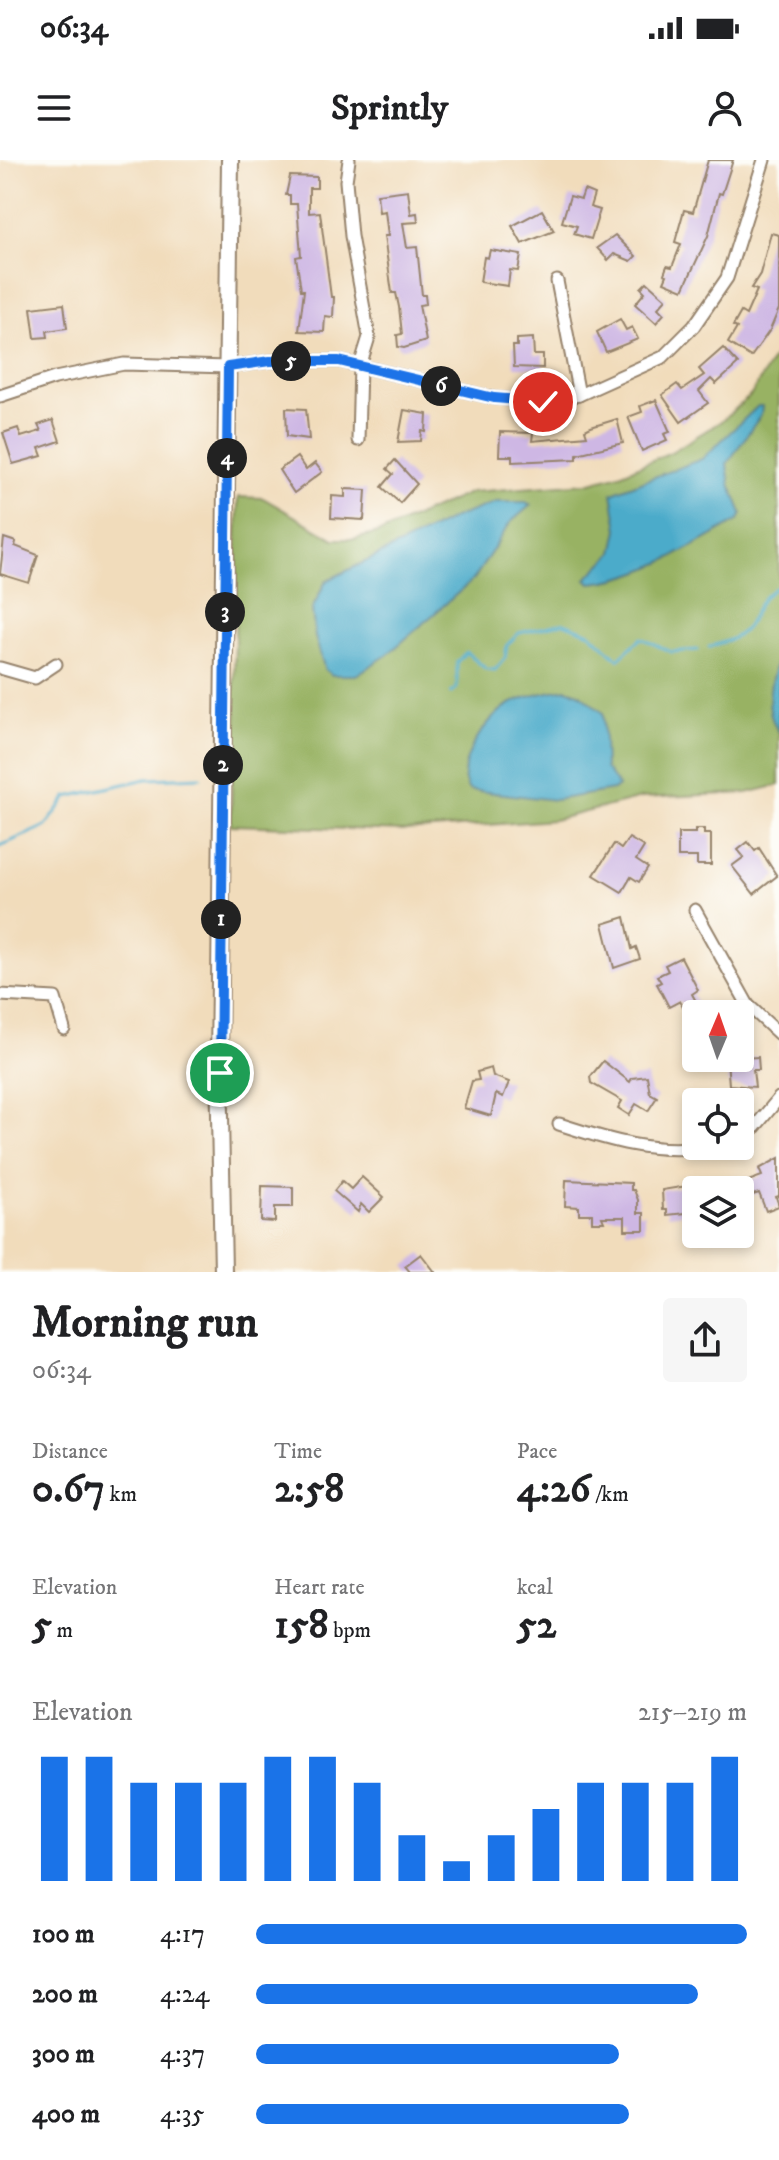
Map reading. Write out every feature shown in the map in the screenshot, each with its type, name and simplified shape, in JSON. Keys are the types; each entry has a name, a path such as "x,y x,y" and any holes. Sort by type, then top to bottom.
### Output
{"street":[{"path":"223,1272 219,1053 230,160"},
{"path":"349,160 346,181 351,236 369,337 360,366 358,440"},
{"path":"0,396 55,378 124,364 228,367 270,361 339,361 494,398 543,402 579,395 663,357 694,326 727,278 764,160"},
{"path":"557,281 579,395"},
{"path":"0,668 35,678 56,664"},
{"path":"695,910 748,1005 779,1034"},
{"path":"0,995 55,998 64,1029"},
{"path":"754,1128 779,1098"},
{"path":"559,1124 623,1145 682,1151"}],"green space":[{"path":"779,348 779,785 747,793 641,798 554,820 405,831 231,825 238,497 263,498 334,539 355,539 382,532 471,492 587,483 620,474 671,452 723,420 751,395"}],"water":[{"path":"758,406 762,406 761,415 727,464 730,484 742,513 739,520 649,568 611,580 591,583 586,579 613,553 618,529 612,493 702,459"},
{"path":"496,502 526,502 531,505 510,523 474,579 387,655 356,675 332,675 325,670 315,637 312,609 326,581 454,518"},
{"path":"779,653 779,732 769,704"},
{"path":"567,689 579,693 603,713 605,768 618,786 613,790 555,800 469,790 465,767 469,754 493,718 518,700"}],"building":[{"path":"708,160 733,160 722,194 719,193 708,236 683,290 664,282 667,275 664,274 667,266 672,267 681,244 675,242 684,210 693,212"},
{"path":"290,176 317,177 317,188 309,188 309,213 320,212 331,297 334,297 333,317 325,316 324,332 299,331 304,290 301,290 296,257 301,256 297,204 290,204 290,195 286,195"},
{"path":"408,190 411,214 417,213 418,222 403,223 407,248 417,247 422,295 425,295 426,304 419,305 426,341 404,348 398,347 397,335 402,334 399,307 396,293 392,293 384,236 388,236 385,211 379,212 377,194"},
{"path":"584,190 594,194 590,207 600,210 591,239 574,234 577,226 562,222 570,196 581,199"},
{"path":"542,210 554,231 522,244 512,226"},
{"path":"771,233 779,235 779,309 770,330 751,357 728,343 737,328 733,326 741,312 746,315 757,290 751,288 760,274"},
{"path":"615,235 636,256 631,261 614,254 608,260 597,248"},
{"path":"490,250 521,255 518,271 510,270 508,286 480,282 484,257 488,258"},
{"path":"647,282 666,299 658,308 664,314 656,323 635,304 645,292 641,288"},
{"path":"64,304 67,328 47,331 48,337 35,338 31,308"},
{"path":"620,319 626,330 632,327 638,339 606,352 597,332"},
{"path":"533,338 534,355 543,355 543,368 514,367 513,346 517,346 517,339"},
{"path":"723,348 738,364 716,384 711,379 699,391 708,403 681,422 662,395 677,384 682,390 704,375 699,369"},
{"path":"656,400 670,432 664,434 667,440 642,451 628,417 642,412 640,406"},
{"path":"286,408 306,409 309,439 287,436"},
{"path":"404,410 427,414 426,432 422,431 421,441 398,442"},
{"path":"617,419 623,443 577,454 577,459 512,462 512,456 499,456 500,432 533,433 532,441 587,436 585,430"},
{"path":"53,420 60,441 39,448 42,456 13,464 3,433 18,428 21,437 41,431 38,425"},
{"path":"297,457 306,470 315,463 322,472 294,493 279,470"},
{"path":"395,460 417,484 400,503 382,487 393,474 387,469"},
{"path":"345,489 366,490 364,520 331,518 332,496 345,497"},
{"path":"4,538 38,555 29,583 0,574"},
{"path":"695,829 704,829 704,834 711,834 711,865 697,865 697,857 678,857 678,833 695,833"},
{"path":"629,838 644,847 636,860 648,868 639,882 631,877 622,892 594,875 614,844 621,849"},
{"path":"748,842 755,851 759,848 777,876 754,894 732,866 744,857 738,850"},
{"path":"625,917 632,949 636,947 640,959 614,968 603,924"},
{"path":"681,957 698,990 692,994 695,1000 682,1000 682,1004 680,1001 669,1007 657,984 661,982 657,976 668,971 665,965"},
{"path":"754,1057 758,1057 759,1070 754,1070"},
{"path":"603,1061 630,1082 632,1078 647,1076 650,1093 657,1097 648,1111 636,1104 629,1115 618,1108 622,1101 591,1083 590,1077"},
{"path":"491,1068 493,1076 509,1082 503,1097 496,1094 491,1116 464,1108 472,1081 479,1080 477,1072"},
{"path":"728,1072 753,1072 755,1087 729,1085"},
{"path":"779,1158 779,1196 776,1197 779,1206 766,1211 759,1193 754,1195 754,1179 762,1176 759,1169"},
{"path":"362,1177 384,1197 369,1212 361,1204 358,1212 334,1191 342,1181 351,1189"},
{"path":"566,1180 631,1183 631,1190 634,1190 638,1200 638,1213 644,1213 644,1230 625,1230 625,1217 602,1217 604,1222 592,1222 592,1214 579,1214 579,1207 565,1206"},
{"path":"262,1186 293,1187 293,1207 275,1207 275,1222 261,1221"},
{"path":"682,1187 682,1213 667,1215 667,1210 663,1210 662,1190"},
{"path":"421,1254 435,1272 410,1272 405,1266"}],"waterway":[{"path":"709,647 740,633 763,599 779,586"},
{"path":"451,693 457,688 457,662 466,652 486,669 495,670 505,658 507,645 519,633 564,623 590,633 618,659 641,638 671,652 698,650"},
{"path":"0,846 46,826 67,797 146,779 201,777"}],"route":[{"path":"220,1073 228,367 270,361 339,361 494,398 543,402"}]}
